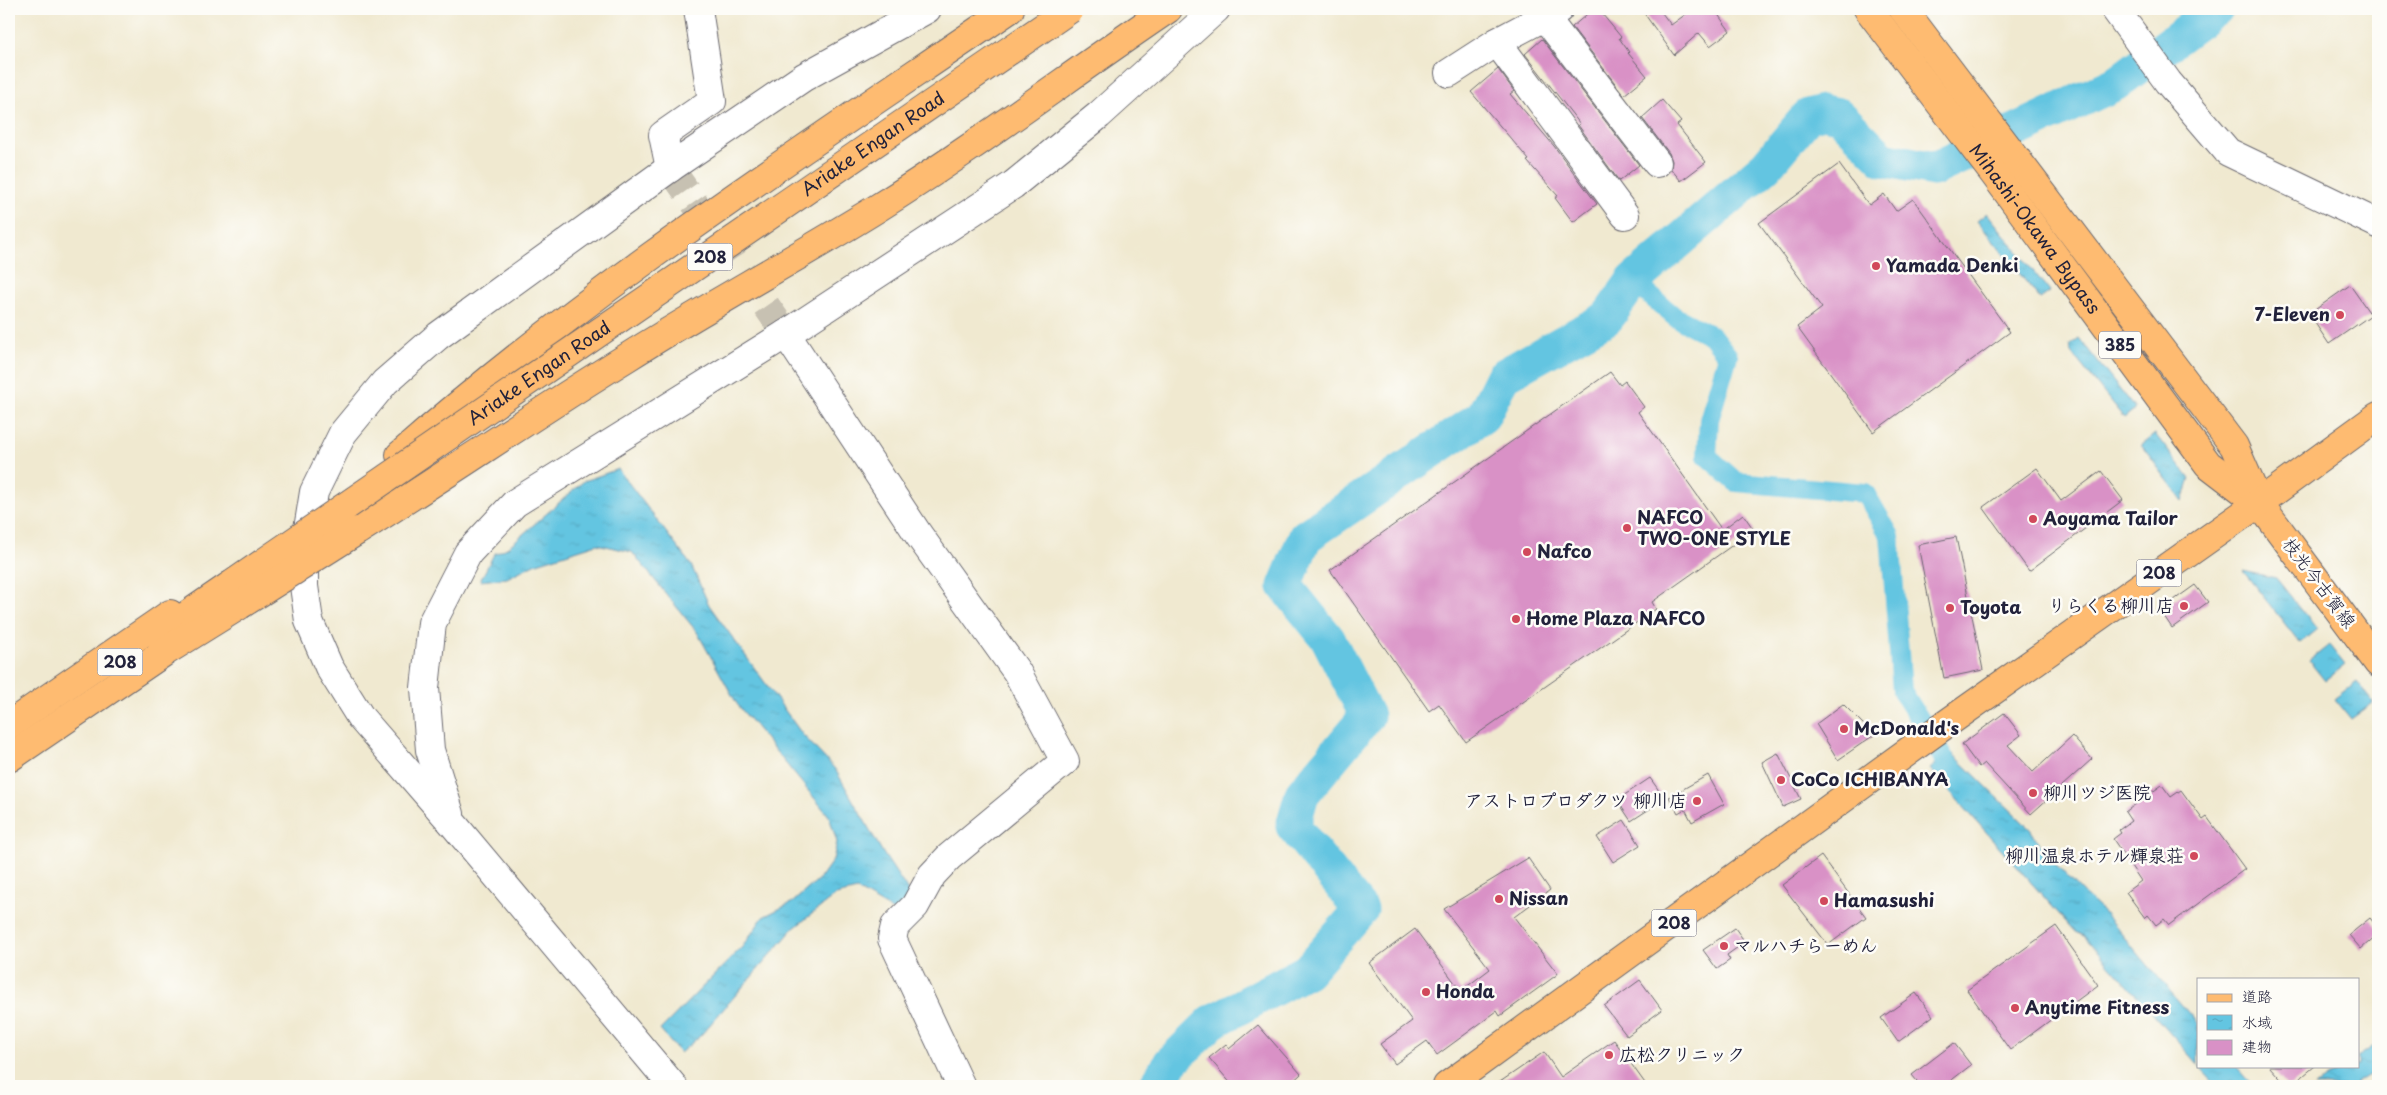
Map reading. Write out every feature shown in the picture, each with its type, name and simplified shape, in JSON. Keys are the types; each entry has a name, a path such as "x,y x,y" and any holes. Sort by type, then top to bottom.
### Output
{"main road":[{"path":"400,455 488,381 637,264 1010,9"},
{"name":"Ariake Engan Road","path":"9,725 233,587 344,493 1052,9"},
{"name":"Ariake Engan Road","path":"9,738 233,587 1070,9"},
{"path":"9,758 166,651 233,587 357,532 455,470 544,409 629,356 876,209 996,129 1168,9"},
{"name":"Mihashi-Okawa Bypass","path":"1868,9 1969,119"},
{"name":"Mihashi-Okawa Bypass","path":"1903,9 1969,119 2004,166 2234,446 2259,503"},
{"name":"208","path":"1447,1086 1939,729 2259,503 2378,416"},
{"name":"枝光今古賀線","path":"2259,503 2378,663"}],"street":[{"path":"670,168 662,134 712,101 698,9"},
{"path":"673,1086 454,825 361,718 329,667 309,621 304,586 304,554 314,492 343,434 385,382 438,336 670,168 804,77 927,9"},
{"path":"454,825 430,750 425,688 432,622 468,553 515,503 786,334 1013,185 1099,115 1216,9"},
{"path":"2115,9 2168,82 2228,152 2378,224"},
{"path":"1449,73 1498,42 1552,12 1657,163"},
{"path":"1498,42 1625,215"},
{"path":"786,334 918,534 1017,672 1065,761 949,857 932,875 915,906 895,926 892,939 961,1086"}],"water":[{"path":"1987,213 2050,292 2040,299 1977,221"},
{"path":"2079,338 2135,409 2124,418 2071,352 2070,345"},
{"path":"2155,434 2190,479 2183,501 2141,445"},
{"path":"618,469 691,565 709,605 802,734 835,769 883,853 912,897 895,912 857,890 836,895 794,928 700,1036 680,1053 660,1030 743,946 763,917 793,902 821,877 833,860 837,842 829,816 737,704 697,632 632,552 597,544 534,564 507,578 480,581 494,554 507,548 584,481"},
{"path":"2243,571 2276,578 2317,629 2300,643"},
{"path":"2329,645 2345,665 2325,681 2309,661"},
{"path":"2357,682 2373,703 2351,719 2335,699"},
{"path":"1950,751 2030,829 2047,855 2102,911 2197,1023 2197,1064 2084,936 2075,932 1930,769"},
{"path":"2378,1043 2378,1069 2352,1086 2315,1086 2341,1068 2360,1068 2360,1056"},
{"path":"2201,1068 2237,1068 2253,1086 2218,1086"}],"building":[{"path":"1593,9 1598,9 1621,37 1619,38 1628,53 1647,76 1624,95 1572,27"},
{"path":"1641,9 1659,9 1671,25 1693,9 1714,9 1730,31 1710,46 1699,33 1674,55"},
{"path":"1542,39 1639,165 1619,181 1578,125 1580,124 1525,54"},
{"path":"1498,69 1514,91 1510,94 1554,146 1597,204 1573,222 1555,198 1558,196 1471,92"},
{"path":"1662,100 1681,122 1677,125 1706,162 1681,181 1671,169 1672,161 1669,153 1642,118"},
{"name":"Yamada Denki","path":"1839,164 1869,205 1884,194 1896,211 1913,199 2010,332 1873,432 1797,327 1822,308 1759,223"},
{"name":"7-Eleven","path":"2350,285 2371,315 2329,344 2309,314"},
{"name":"Nafco","path":"1610,372 1620,385 1625,381 1644,407 1638,412 1722,530 1743,514 1754,530 1652,602 1656,609 1466,742 1439,704 1429,711 1330,570"},
{"name":"Aoyama Tailor","path":"2037,468 2061,501 2101,471 2123,500 2029,571 1983,507"},
{"name":"Toyota","path":"1956,537 1983,670 1944,678 1918,545"},
{"name":"りらくる柳川店","path":"2195,585 2208,602 2172,628 2160,610"},
{"name":"McDonald's","path":"1843,704 1874,735 1838,760 1816,724"},
{"name":"柳川ツジ医院","path":"2004,713 2021,735 2008,745 2033,772 2072,736 2092,759 2031,814 1984,763 1979,767 1962,744"},
{"name":"CoCo ICHIBANYA","path":"1778,753 1801,799 1783,807 1762,762"},
{"name":"アストロプロダクツ 柳川店","path":"1708,775 1724,804 1692,822 1685,809 1678,813 1669,797"},
{"path":"1650,778 1665,799 1631,821 1617,800"},
{"name":"柳川温泉ホテル輝泉荘","path":"2162,785 2171,797 2181,790 2203,820 2207,817 2245,869 2169,925 2164,919 2156,925 2148,915 2145,918 2126,892 2141,881 2113,839 2121,833 2119,830 2131,821 2125,812"},
{"path":"1624,820 1640,845 1613,862 1597,837"},
{"name":"Hamasushi","path":"1821,856 1866,917 1828,945 1782,885"},
{"path":"1528,858 1550,890 1514,917 1558,974 1500,1016 1497,1011 1437,1055 1427,1041 1395,1064 1380,1044 1412,1021 1369,963 1415,929 1461,991 1490,969 1444,909"},
{"path":"2370,918 2378,928 2378,934 2361,949 2349,935"},
{"path":"2056,926 2098,985 2010,1050 1967,990"},
{"name":"マルハチらーめん","path":"1735,928 1745,942 1727,955 1730,960 1717,969 1703,950"},
{"path":"1640,980 1662,1010 1627,1036 1604,1006"},
{"path":"1916,993 1933,1016 1898,1042 1881,1018"},
{"path":"1258,1025 1301,1074 1288,1086 1233,1086 1209,1058 1226,1044 1229,1049"},
{"path":"1614,1040 1647,1086 1494,1086 1544,1052 1561,1077"},
{"path":"1954,1043 1971,1065 1944,1086 1921,1086 1912,1075"},
{"path":"2271,1068 2313,1068 2291,1086 2287,1086"}],"waterway":[{"path":"1156,1086 1170,1063 1212,1022 1307,971 1361,910 1293,826 1302,794 1367,716 1328,639 1285,586 1305,537 1483,416 1503,376 1607,318 1633,281 1766,166 1808,116 1823,112 1839,115 1883,159 1934,169 2115,84 2216,9"},
{"path":"1633,281 1675,317 1712,336 1728,356 1709,420 1707,456 1736,482 1865,493 1890,536 1902,691 1957,779"}],"tunnel":[{"path":"670,168 786,334"}],"place":[{"name":"Yamada Denki","path":"1876,266"},
{"name":"7-Eleven","path":"2340,315"},
{"name":"Aoyama Tailor","path":"2033,519"},
{"name":"NAFCO TWO-ONE STYLE","path":"1627,528"},
{"name":"Nafco","path":"1527,552"},
{"name":"りらくる柳川店","path":"2184,606"},
{"name":"Toyota","path":"1950,608"},
{"name":"Home Plaza NAFCO","path":"1516,619"},
{"name":"McDonald's","path":"1844,729"},
{"name":"CoCo ICHIBANYA","path":"1781,780"},
{"name":"柳川ツジ医院","path":"2033,793"},
{"name":"アストロプロダクツ 柳川店","path":"1697,801"},
{"name":"柳川温泉ホテル輝泉荘","path":"2194,856"},
{"name":"Nissan","path":"1499,899"},
{"name":"Hamasushi","path":"1824,901"},
{"name":"マルハチらーめん","path":"1724,946"},
{"name":"Honda","path":"1426,992"},
{"name":"Anytime Fitness","path":"2015,1008"},
{"name":"広松クリニック","path":"1609,1055"}]}
